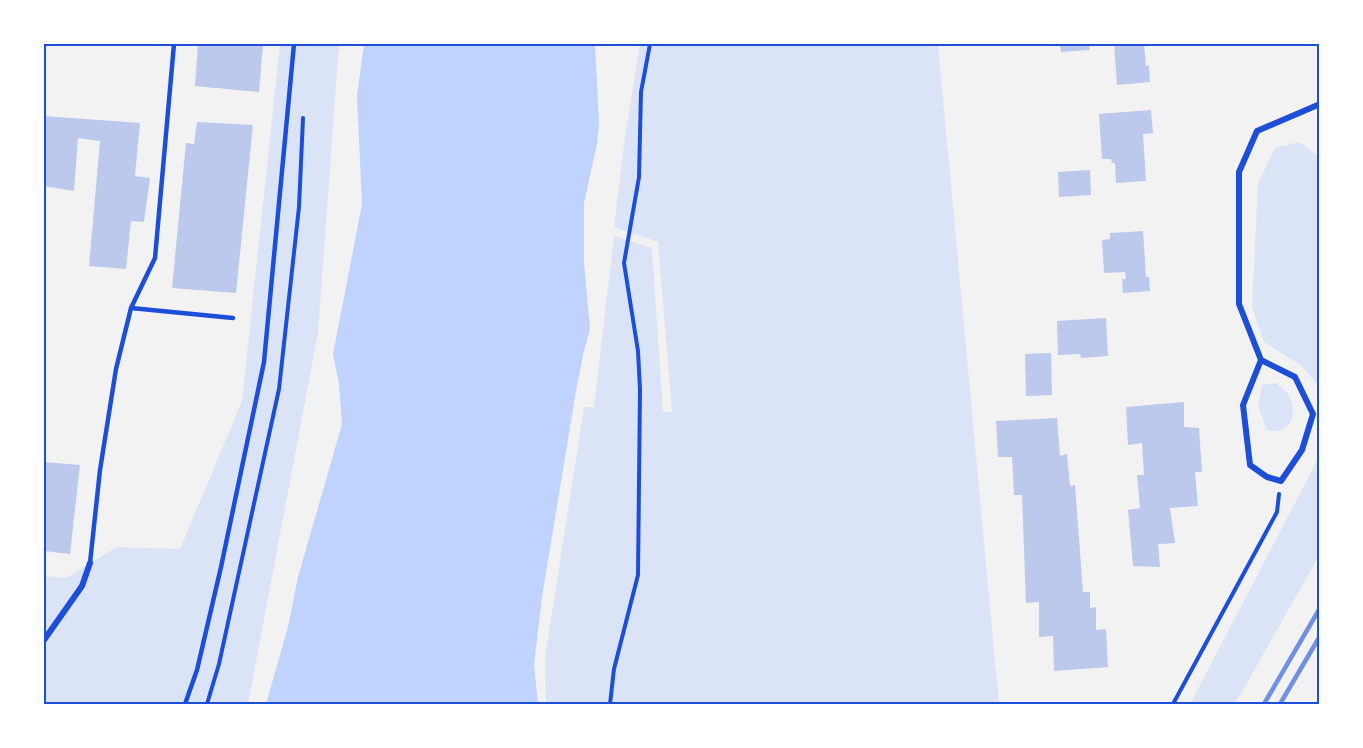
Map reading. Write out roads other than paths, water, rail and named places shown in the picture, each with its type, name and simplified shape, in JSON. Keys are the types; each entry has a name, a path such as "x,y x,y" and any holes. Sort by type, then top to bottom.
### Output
{"street":[{"path":"1261,360 1244,405 1250,465 1267,477 1281,481 1302,450 1313,414 1295,377 1261,360 1239,304 1239,172 1257,131 1320,104"},
{"path":"44,640 82,586 90,562"}],"lane":[{"path":"90,562 100,470 116,369 130,308 155,258 174,44"},
{"path":"185,705 197,670 221,567 264,362 294,44"},
{"path":"130,308 233,318"}],"water":[{"path":"364,44 595,44 599,123 597,144 584,203 584,263 590,329 576,391 542,597 534,665 538,704 266,704 288,627 298,577 342,424 339,384 333,354 362,204 357,96"}],"railway":[{"path":"1264,704 1320,608"},
{"path":"1280,704 1320,636"}]}
